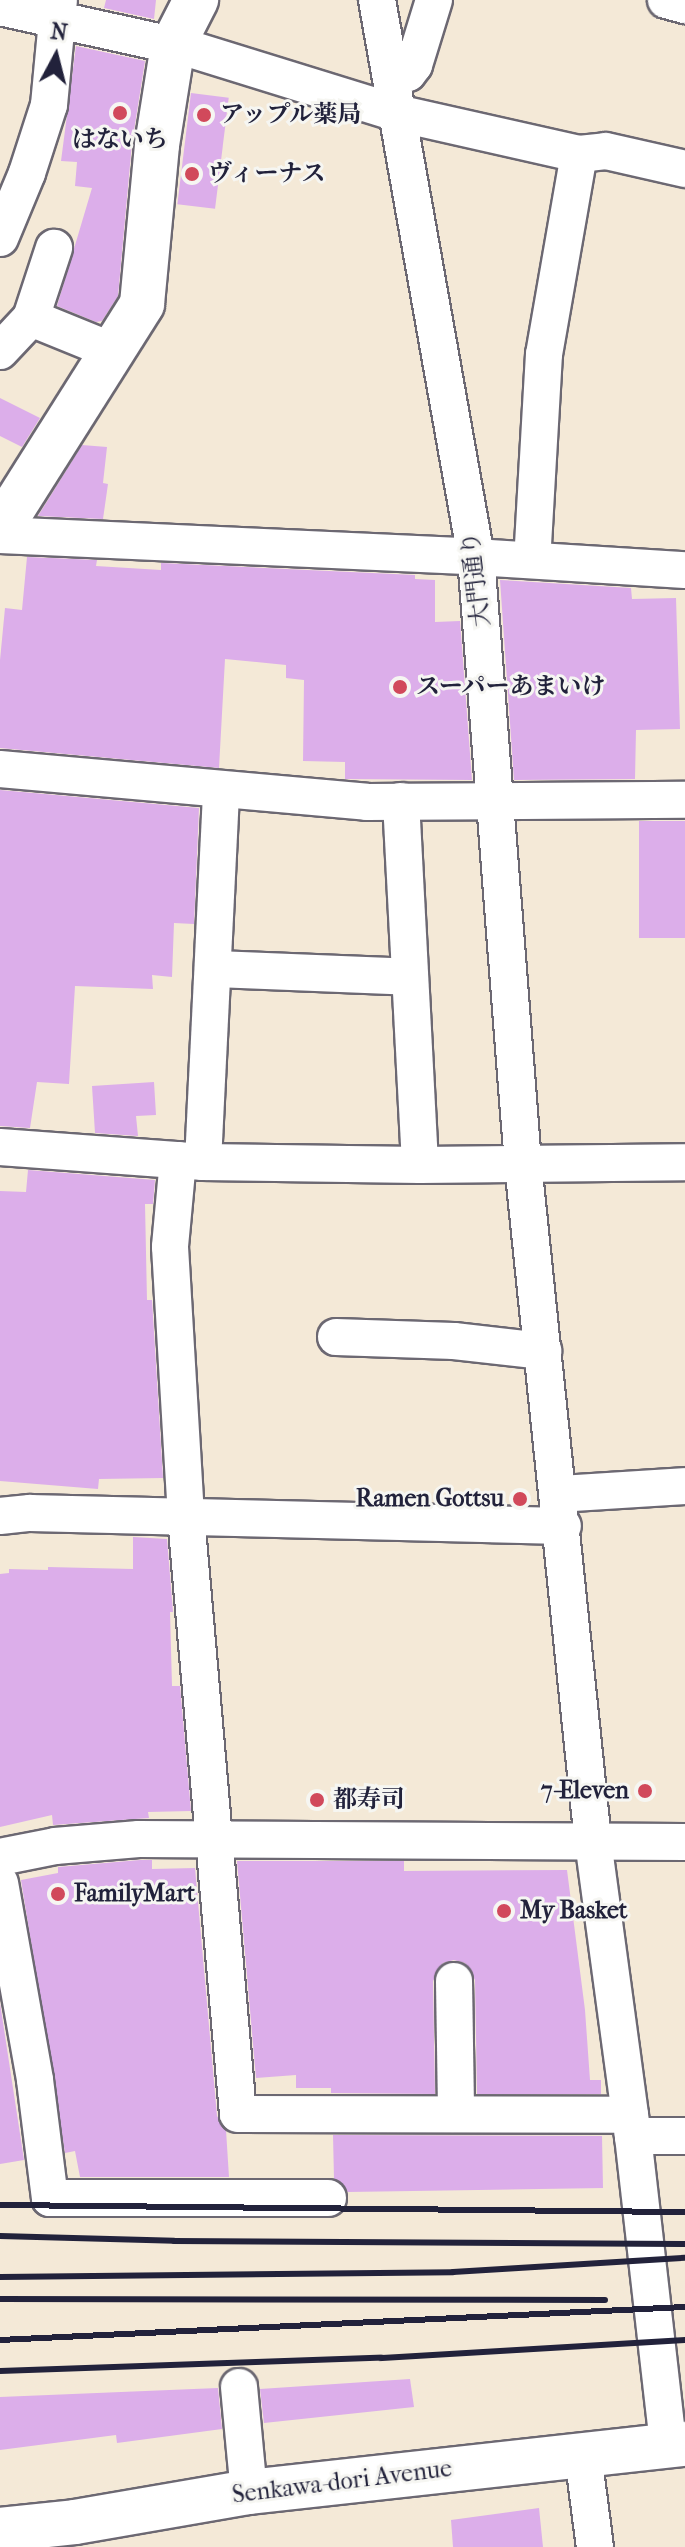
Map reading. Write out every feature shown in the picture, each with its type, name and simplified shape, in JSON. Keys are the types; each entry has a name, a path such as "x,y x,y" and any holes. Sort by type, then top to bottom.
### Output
{"main road":[{"path":"0,532 110,350 142,304 157,145 173,45 196,0"},
{"name":"Senkawa-dori Avenue","path":"0,2530 75,2522 249,2492 677,2445"}],"street":[{"name":"大門通り","path":"377,0 476,557 523,1164 593,1841 677,2445"},
{"path":"391,77 408,73 414,65 434,0"},
{"path":"666,0 685,5"},
{"path":"0,7 57,9 397,113 579,154 606,151 685,169"},
{"path":"0,238 27,173 49,105 57,9"},
{"path":"532,560 544,354 579,154"},
{"path":"0,351 31,318 54,248"},
{"path":"31,318 110,350"},
{"path":"0,532 685,570"},
{"path":"0,769 221,791 401,801 685,800"},
{"path":"221,791 215,969 190,1161 170,1247 186,1517 238,2114 456,2114 632,2125 685,2136"},
{"path":"401,801 420,1165"},
{"path":"215,969 410,977"},
{"path":"0,1147 190,1161 420,1165 685,1162"},
{"path":"336,1337 454,1341 543,1351"},
{"path":"0,1516 186,1517 561,1510 685,1486"},
{"path":"0,1857 55,1846 139,1839 685,1842"},
{"path":"0,1883 35,2080 50,2198 328,2198"},
{"path":"454,1981 456,2114"},
{"path":"239,2387 249,2492"},
{"path":"583,2455 595,2547"}],"building":[{"path":"106,0 156,0 154,19 104,8"},
{"path":"76,46 145,61 132,143 118,296 102,321 96,322 57,306 92,188 75,186 77,162 61,161"},
{"path":"191,93 229,98 215,209 177,204"},
{"path":"0,398 40,418 22,447 0,436"},
{"path":"82,445 107,447 103,483 108,484 103,519 38,516"},
{"path":"27,557 97,560 96,566 161,570 161,563 415,575 415,579 435,580 435,622 460,621 472,780 345,779 345,762 303,761 304,680 286,678 286,665 225,659 219,768 0,748 0,660 5,608 22,610"},
{"path":"500,580 631,588 632,599 676,598 680,729 636,730 635,779 514,780"},
{"path":"0,790 199,808 194,924 174,923 172,977 152,975 153,989 75,986 69,1084 37,1082 30,1128 0,1126"},
{"path":"639,821 685,821 685,938 639,938"},
{"path":"154,1082 156,1115 136,1116 138,1136 95,1133 92,1086"},
{"path":"28,1170 155,1180 153,1204 145,1204 147,1300 152,1300 163,1478 99,1479 98,1489 0,1481 0,1191 26,1192"},
{"path":"133,1537 167,1539 173,1612 170,1612 172,1686 180,1686 191,1811 148,1812 149,1818 53,1825 52,1815 0,1827 0,1574 9,1573 9,1569 48,1570 48,1567 133,1569"},
{"path":"152,1860 152,1869 195,1868 217,2116 226,2130 229,2177 80,2177 75,2151 65,2153 21,1880 58,1873 58,1867"},
{"path":"237,1861 404,1861 404,1871 567,1870 585,2010 590,2080 601,2080 601,2094 477,2094 475,1980 465,1963 454,1960 443,1963 433,1981 435,2094 331,2093 331,2088 296,2088 296,2075 256,2078"},
{"path":"0,2003 24,2160 0,2164"},
{"path":"333,2135 602,2136 603,2188 348,2192 334,2179"},
{"path":"410,2379 414,2407 264,2423 260,2389"},
{"path":"218,2388 222,2429 117,2443 116,2435 0,2450 0,2397"},
{"path":"539,2508 543,2547 453,2547 451,2520"}],"railway":[{"path":"0,2205 685,2212"},
{"path":"0,2236 174,2241 685,2244"},
{"path":"0,2277 453,2272 685,2258"},
{"path":"0,2299 605,2300"},
{"path":"0,2340 685,2307"},
{"path":"0,2371 381,2358 685,2340"}],"place":[{"name":"はないち","path":"120,113"},
{"name":"アップル薬局","path":"204,115"},
{"name":"ヴィーナス","path":"192,174"},
{"name":"スーパーあまいけ","path":"400,687"},
{"name":"Ramen Gottsu","path":"520,1499"},
{"name":"7-Eleven","path":"645,1791"},
{"name":"都寿司","path":"317,1800"},
{"name":"FamilyMart","path":"58,1894"},
{"name":"My Basket","path":"504,1911"}]}
